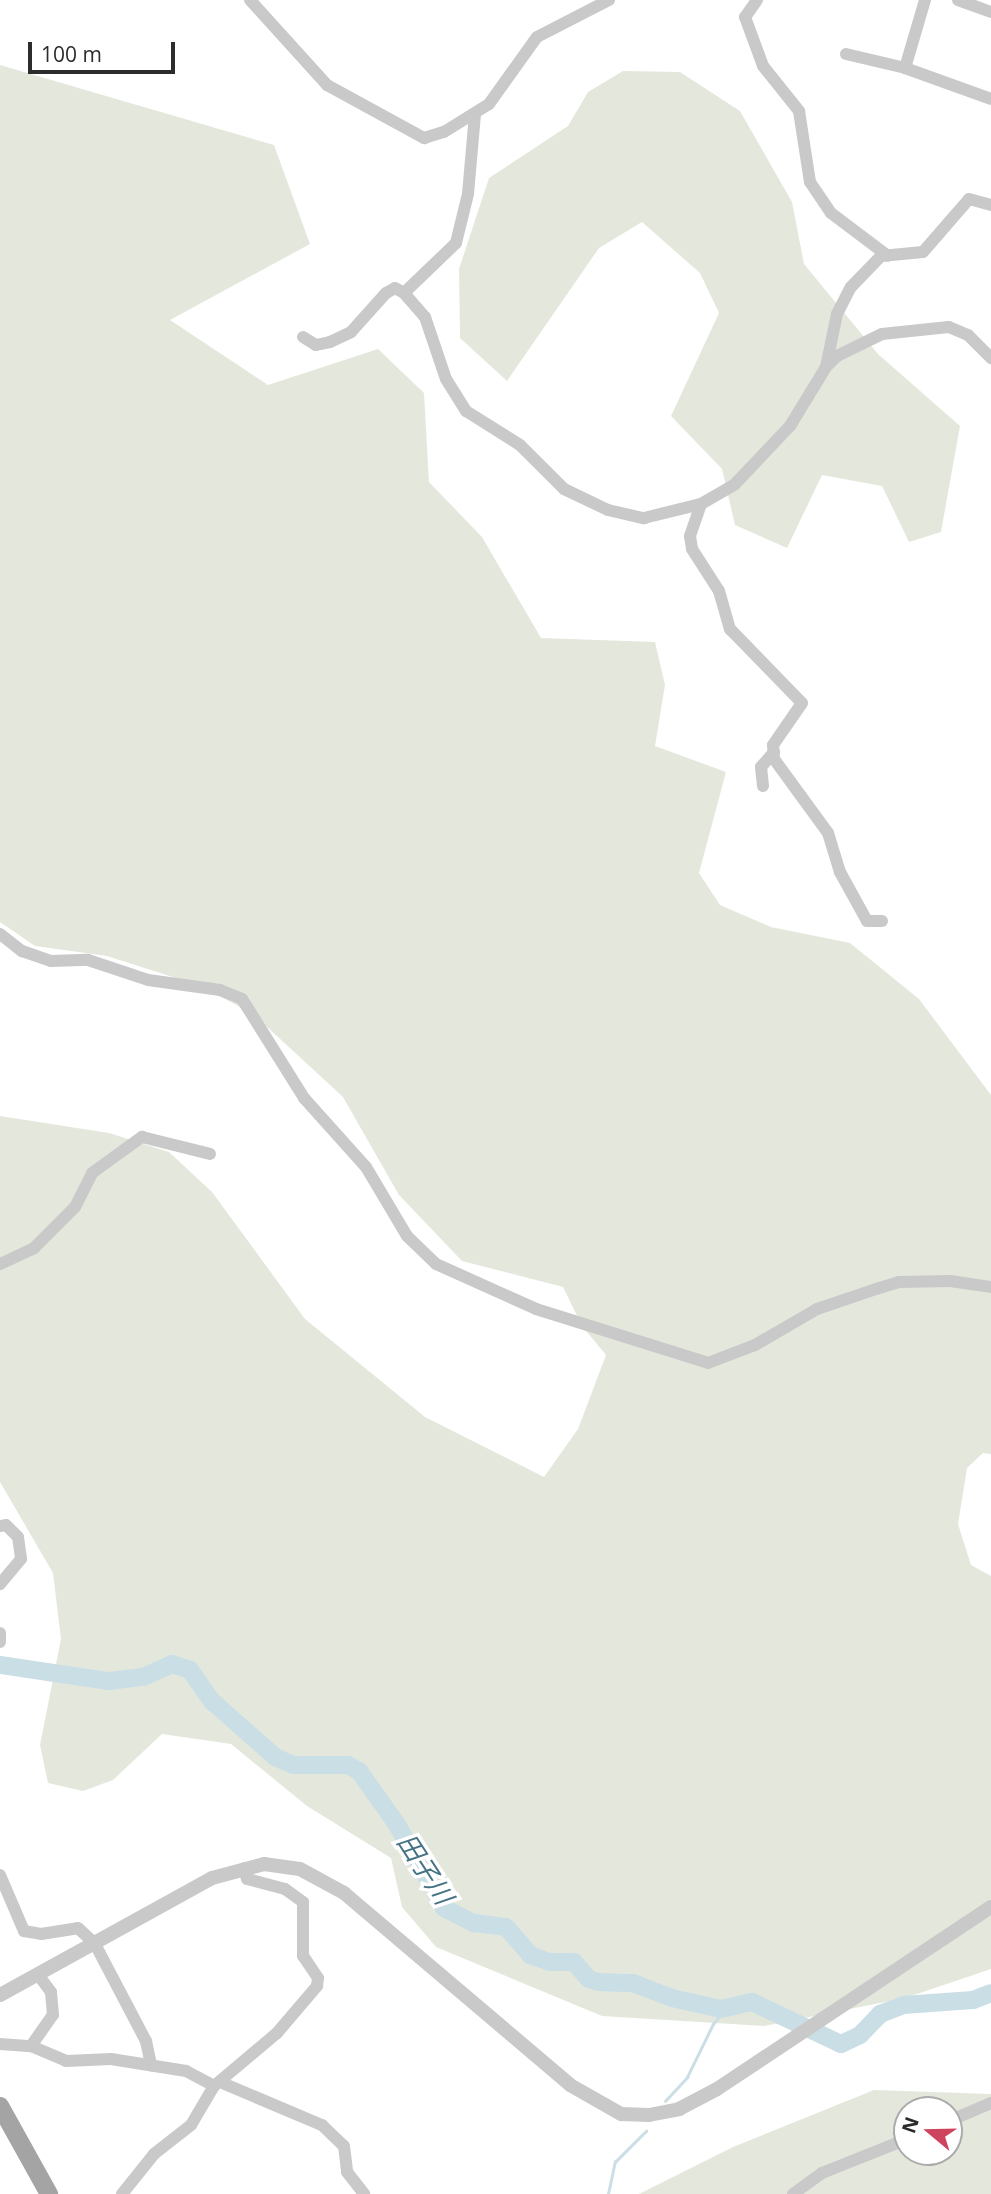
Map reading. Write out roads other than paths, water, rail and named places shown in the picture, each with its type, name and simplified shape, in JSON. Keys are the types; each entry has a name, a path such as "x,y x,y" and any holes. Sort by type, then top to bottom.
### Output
{"main road":[{"path":"0,2106 49,2194"}],"street":[{"path":"250,0 327,85 410,133 432,137 475,114 497,96 537,37 609,0"},
{"path":"757,0 745,17 763,66 799,111 810,182 831,213 888,256"},
{"path":"905,68 925,0"},
{"path":"958,0 991,12"},
{"path":"846,54 905,68 991,99"},
{"path":"404,293 456,243 468,194 475,114"},
{"path":"826,367 828,343 851,287 881,256 923,252 969,199 991,205"},
{"path":"303,337 316,345 351,332 386,293 395,288 404,293 432,330 446,379 466,411 520,444 557,484 628,516 644,517 701,504 742,480 796,417 826,367 837,356 882,334 919,327 950,327 968,335 991,358"},
{"path":"701,504 690,536 692,548 719,591 730,629 802,703 773,745 774,759 828,833 840,872 867,921 882,920"},
{"path":"763,786 761,767 774,752"},
{"path":"0,934 22,951 51,961 88,960 148,980 220,990 242,999 304,1098 366,1167 407,1236 436,1264 536,1309 708,1363 755,1345 817,1309 899,1282 950,1281 991,1287"},
{"path":"0,1264 34,1248 75,1207 92,1173 142,1137 210,1154"},
{"path":"0,1526 6,1525 18,1537 21,1559 0,1584"},
{"path":"0,1633 0,1642"},
{"path":"0,1995 212,1878 264,1864 300,1869 344,1893 570,2085 621,2114 649,2116 679,2109 788,2041 991,1906"},
{"path":"121,2194 154,2154 191,2125 217,2084 276,2033 312,1994 318,1978 303,1956 303,1902 285,1889 247,1879 244,1868"},
{"path":"0,1875 24,1931 41,1934 78,1928 94,1944 146,2041 151,2065"},
{"path":"31,2046 53,2015 51,1992 38,1975"},
{"path":"0,2044 31,2046 66,2061 111,2059 186,2071 322,2126 344,2147 347,2172 364,2194"},
{"path":"963,2115 991,2103"},
{"path":"794,2193 822,2173 893,2145"}],"waterway":[{"name":"田子川","path":"0,1665 109,1681 143,1677 172,1664 190,1670 212,1701 275,1757 293,1765 348,1765 359,1771 396,1823 444,1908 474,1923 506,1927 530,1955 549,1962 574,1962 589,1979 598,1982 633,1983 672,1998 721,2009 752,2002 841,2044 860,2035 880,2014 903,2005 973,2000 991,1993"},
{"path":"665,2101 687,2077 713,2024 726,2008"},
{"path":"608,2194 615,2162 646,2131"}]}
